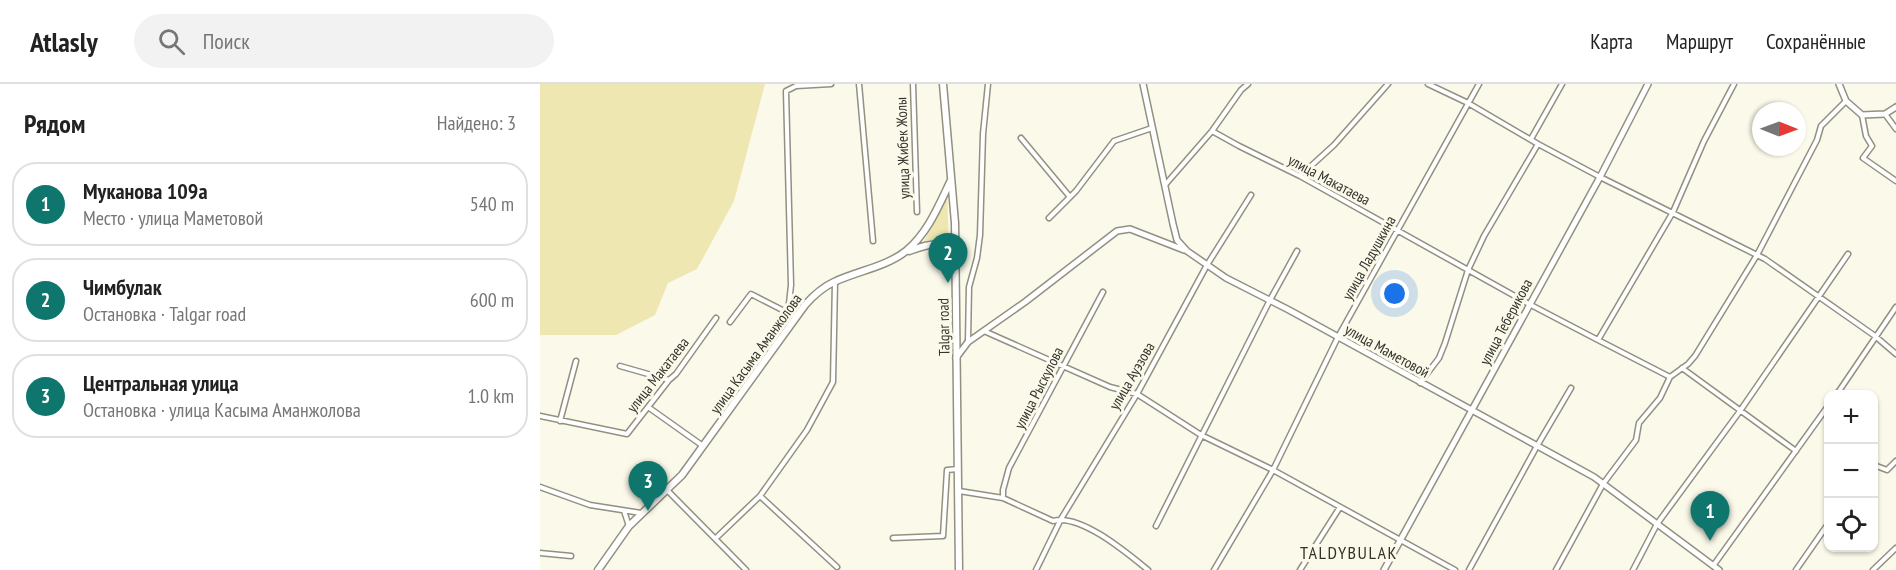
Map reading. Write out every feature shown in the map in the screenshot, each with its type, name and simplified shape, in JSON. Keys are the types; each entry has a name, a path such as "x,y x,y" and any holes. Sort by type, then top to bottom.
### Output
{"main road":[{"name":"Talgar road","path":"943,84 955,259 959,570"},
{"name":"улица Касыма Аманжолова","path":"598,570 629,526 682,475 791,315 835,281 869,269 905,252 929,225 951,180"},
{"path":"905,252 931,244 943,244 955,259"}],"street":[{"path":"730,322 751,294 791,315 786,91 796,86 831,84"},
{"path":"860,84 873,241"},
{"name":"улица Жибек Жолы","path":"913,84 917,212"},
{"path":"968,342 969,287 977,258 980,235 982,134 988,84"},
{"name":"улица Маметовой","path":"1143,84 1178,240 1187,251 1226,278 1338,337 1603,484 1719,570"},
{"path":"1165,185 1212,131 1241,90 1248,84"},
{"path":"1300,176 1334,145 1388,84"},
{"path":"1428,84 1468,103 1600,177 1757,255 1820,295 1896,354"},
{"name":"улица Ладушкина","path":"1214,570 1273,470 1338,337 1479,84"},
{"path":"1531,139 1562,84"},
{"name":"улица Теберикова","path":"1384,570 1528,304 1600,177 1648,84"},
{"path":"1598,340 1673,212 1704,141 1734,84"},
{"path":"1839,84 1846,101 1862,115 1866,136 1872,146 1863,158 1896,181"},
{"path":"1556,570 1603,484 1636,440 1639,423 1660,398 1670,377 1695,356 1757,255 1817,140 1821,126 1846,101"},
{"path":"1862,115 1885,114 1896,107"},
{"path":"1885,114 1896,129"},
{"path":"1049,218 1070,197 1114,141 1152,128"},
{"name":"улица Макатаева","path":"1212,131 1399,230 1528,304 1670,377"},
{"path":"1021,138 1070,197"},
{"path":"1420,383 1439,358 1468,270 1484,237 1538,144"},
{"name":"улица Ауэзова","path":"1036,570 1061,519 1137,394 1207,266 1251,195"},
{"path":"956,358 968,342 1117,231 1130,229 1187,251"},
{"path":"1156,526 1269,300 1297,251"},
{"path":"1634,570 1657,524 1740,411 1848,254"},
{"path":"716,538 760,496 807,430 833,382 835,281"},
{"name":"улица Рыскулова","path":"1003,498 1003,490 1010,468 1103,292"},
{"path":"1840,390 1896,308"},
{"name":"улица Макатаева","path":"540,416 627,434 676,374 716,318"},
{"path":"984,332 1110,387 1137,394 1201,435 1273,470 1455,570"},
{"path":"560,421 576,361"},
{"path":"620,366 669,380"},
{"path":"1682,368 1796,451"},
{"path":"1469,570 1571,388"},
{"path":"648,407 703,446"},
{"path":"1713,566 1824,412"},
{"path":"1878,467 1887,470 1896,461"},
{"path":"893,538 943,536 947,470 957,470"},
{"path":"540,487 590,505 642,513"},
{"path":"667,490 747,570"},
{"path":"958,491 1003,498 1053,522 1061,519 1079,523 1131,556 1148,570"},
{"path":"760,496 837,567"},
{"path":"1300,570 1340,507"},
{"path":"624,511 629,526"},
{"path":"1796,570 1824,530"},
{"path":"1874,570 1896,548"},
{"path":"540,553 571,556"}],"shaded area":[{"path":"540,84 765,84 734,201 697,269 668,283 655,315 616,335 540,335"},
{"path":"947,193 949,243 939,239 924,241 944,205"}],"place":[{"name":"Чимбулак","path":"948,283"},
{"name":"Центральная улица","path":"648,511"},
{"name":"Муканова 109а","path":"1710,541"}],"district":[{"name":"TALDYBULAK","path":"1349,553"}]}
